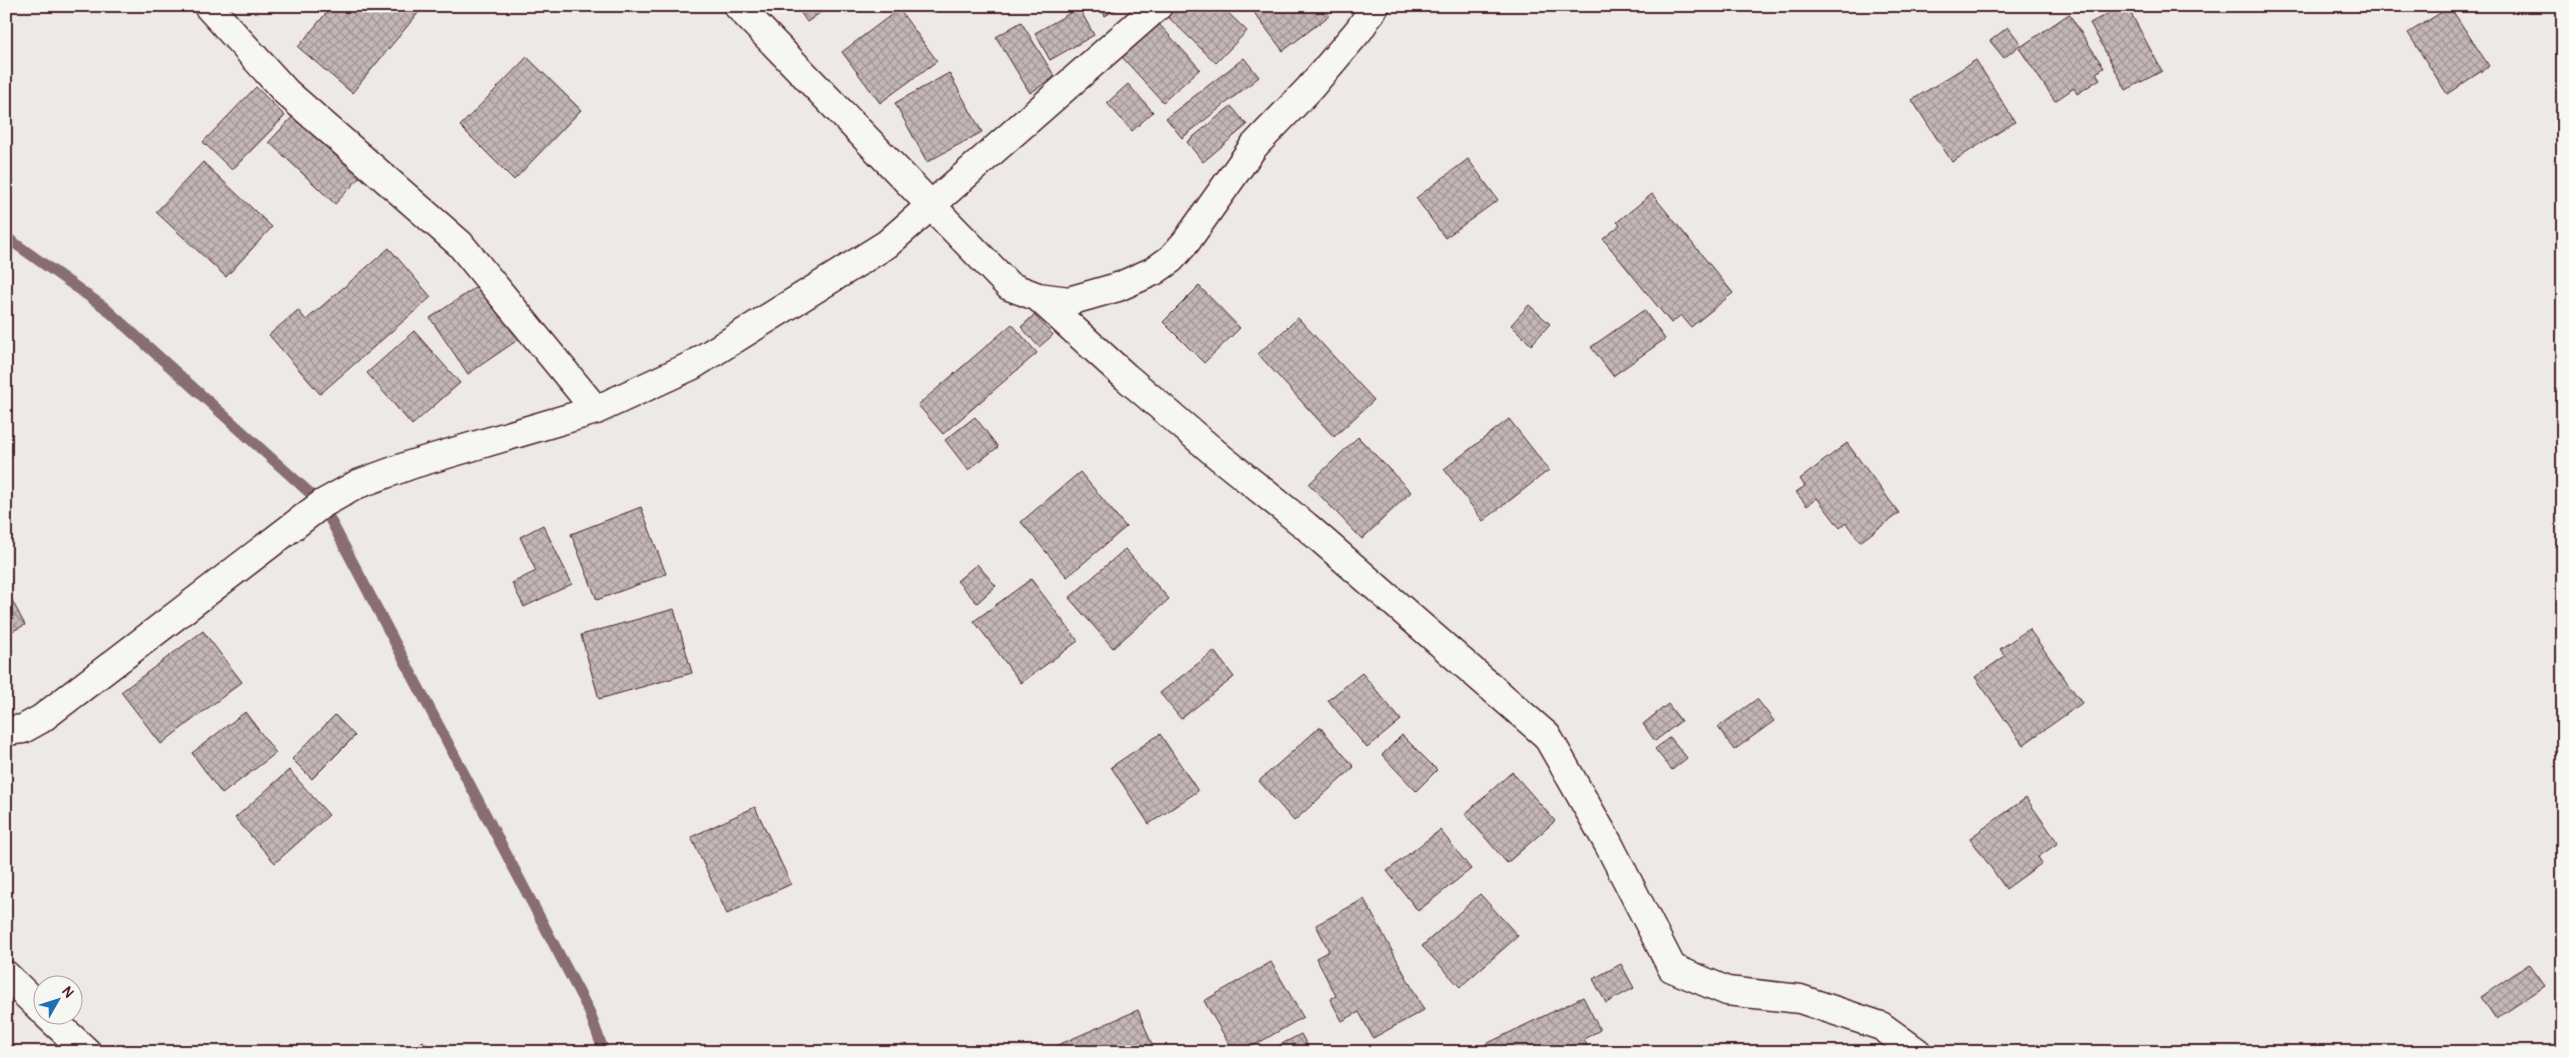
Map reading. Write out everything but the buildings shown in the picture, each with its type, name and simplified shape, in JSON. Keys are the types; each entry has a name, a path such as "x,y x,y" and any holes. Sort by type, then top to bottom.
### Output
{"street":[{"path":"208,6 286,92 460,244 596,410"},
{"path":"738,6 931,207 1010,286 1038,297 1069,302 1118,287 1154,271 1171,259 1192,235 1254,146 1309,90 1359,30 1375,6"},
{"path":"6,731 24,729 41,719 322,504 358,484 413,464 596,410 691,366 887,244 1158,6"},
{"path":"1038,297 1126,377 1221,458 1306,526 1547,736 1609,845 1672,968 1727,991 1800,999 1881,1026 1917,1052"},
{"path":"6,975 32,1000"},
{"path":"59,1026 86,1052"}],"waterway":[{"path":"6,237 104,307 322,504 589,1011 604,1052"}]}
